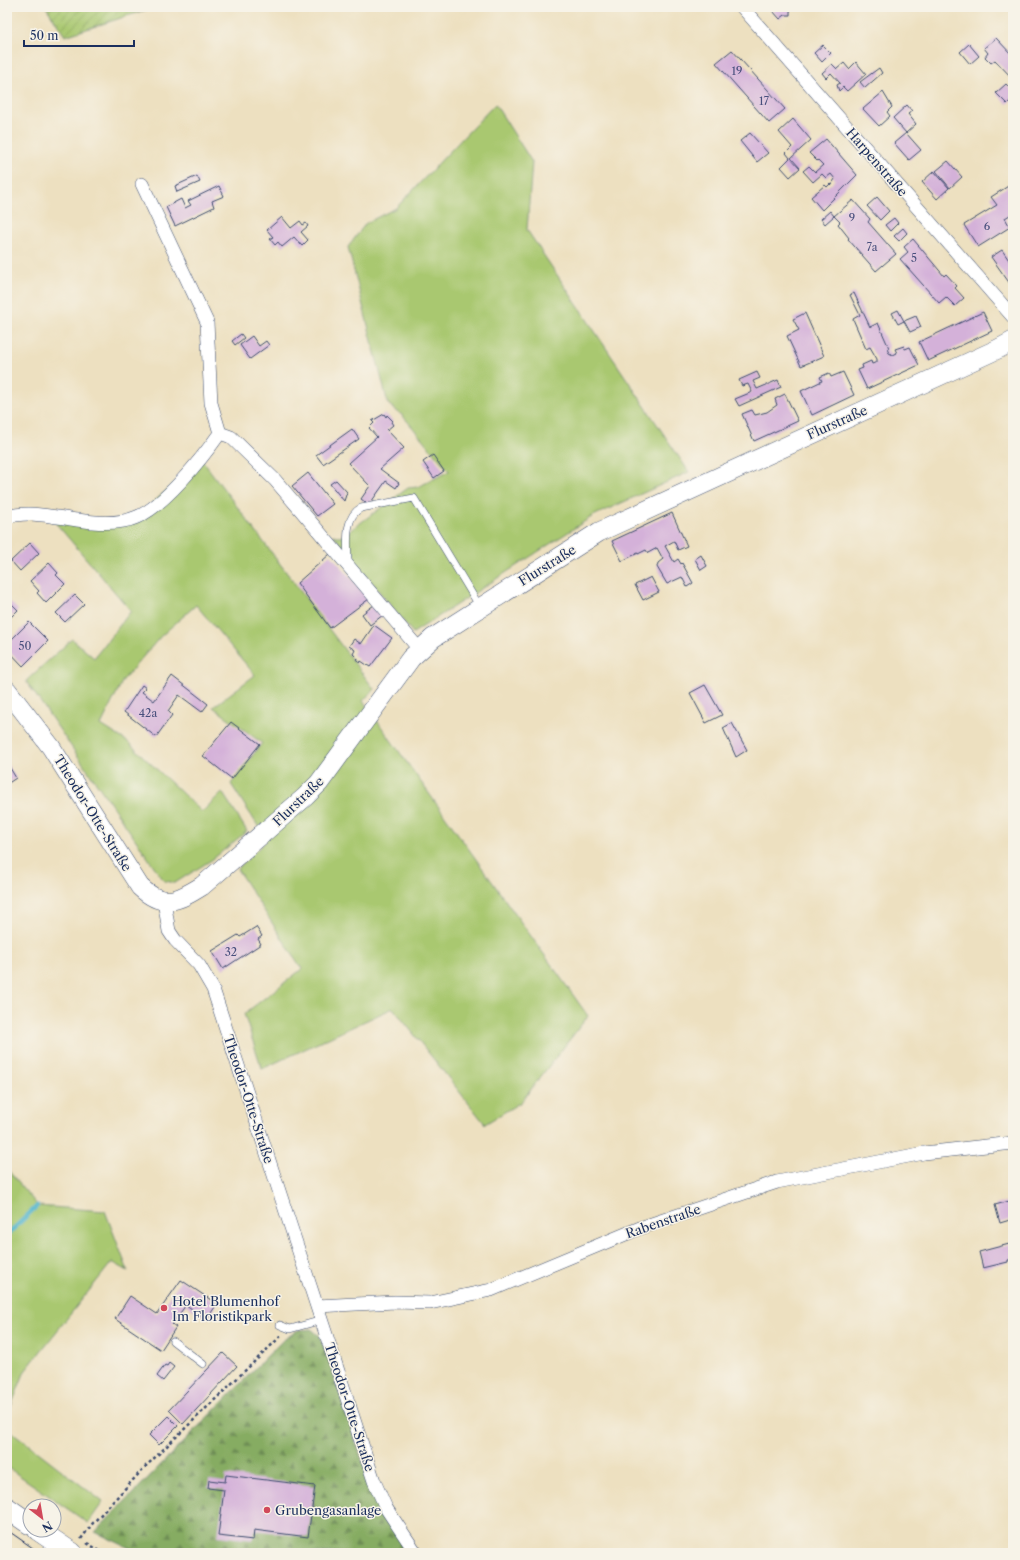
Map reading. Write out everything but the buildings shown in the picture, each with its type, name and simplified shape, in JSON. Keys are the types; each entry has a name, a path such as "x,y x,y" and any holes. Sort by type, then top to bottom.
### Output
{"main road":[{"path":"7,1508 22,1518"},
{"path":"57,1538 76,1546"}],"street":[{"name":"Harpenstraße","path":"742,7 1013,317"},
{"path":"142,184 207,322 211,403 220,432 231,437 275,480 419,649"},
{"name":"Flurstraße","path":"164,901 176,900 187,896 202,886 305,797 319,783 419,649 480,607 599,532 1013,341"},
{"path":"7,517 34,514 104,523 137,517 164,498 220,432"},
{"name":"Theodor-Otte-Straße","path":"7,690 51,747 140,887 148,895 164,901 169,931 175,940 199,965 213,989 322,1320 350,1411 379,1493 386,1508 416,1553"},
{"name":"Rabenstraße","path":"317,1306 395,1302 430,1303 491,1290 640,1228 777,1182 924,1153 1013,1143"}],"lane":[{"path":"348,564 350,522 355,513 361,508 414,498 480,607"},
{"path":"280,1325 290,1329 322,1320"},
{"path":"173,1341 203,1364"}],"path":[{"path":"76,1546 93,1523 145,1467 273,1343 290,1329"}],"green space":[{"path":"46,7 155,7 65,36"},
{"path":"495,104 532,162 527,230 689,472 593,516 413,633 333,535 341,537 408,488 418,487 449,471 403,416 388,404 348,247 366,223 396,208"},
{"path":"202,460 374,689 363,701 588,1016 521,1102 485,1124 393,1008 262,1069 244,1014 302,969 237,869 267,840 231,784 262,743 213,707 255,675 196,605 161,636 123,680 101,725 128,742 202,812 222,792 247,831 213,859 175,883 164,881 26,681 72,639 94,658 131,611 53,520 129,523"},
{"path":"7,1169 38,1206 105,1211 128,1271 112,1262 25,1371 7,1416"},
{"path":"311,1329 320,1336 363,1463 412,1553 140,1553 95,1532 282,1341 298,1330"},
{"path":"7,1428 103,1502 88,1523 62,1505 62,1498 52,1498 7,1467"}],"waterway":[{"path":"7,1235 37,1206"}],"tram line":[{"path":"7,1530 40,1553"}],"place":[{"name":"Hotel Blumenhof Im Floristikpark","path":"164,1308"},
{"name":"Grubengasanlage","path":"267,1510"}]}
